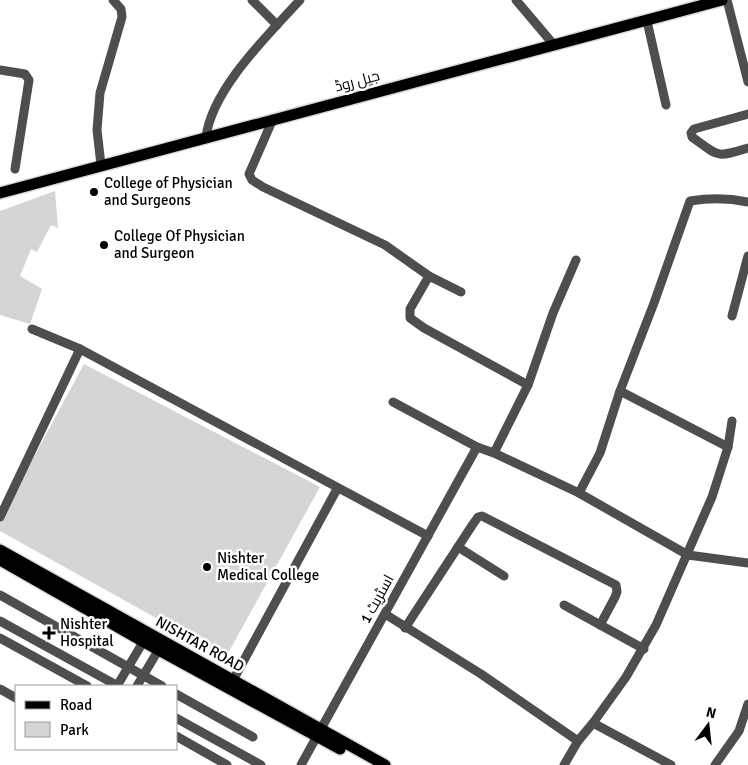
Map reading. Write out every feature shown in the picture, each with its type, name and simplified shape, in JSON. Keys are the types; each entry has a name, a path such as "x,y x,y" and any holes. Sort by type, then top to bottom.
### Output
{"main road":[{"name":"جیل روڈ","path":"0,193 722,0"},
{"name":"NISHTAR ROAD","path":"0,550 146,637 159,649 232,684"},
{"name":"NISHTAR ROAD","path":"0,560 232,684 319,733 370,765"},
{"name":"NISHTAR ROAD","path":"319,733 385,765"}],"street":[{"path":"101,165 97,130 100,93 122,17 121,10 113,0"},
{"path":"252,0 277,25"},
{"path":"206,137 210,118 238,71 300,0"},
{"path":"516,0 554,45"},
{"path":"727,0 748,82"},
{"path":"647,21 666,105"},
{"path":"0,70 25,74 29,80 15,169"},
{"path":"748,114 694,129 691,133 692,137 719,155 748,148"},
{"path":"273,119 249,174 252,180 262,187 385,245 429,276 460,292"},
{"path":"579,493 600,453 620,390 654,303 690,201 703,198 748,202"},
{"path":"732,316 748,256"},
{"path":"494,453 528,384 576,260"},
{"path":"429,276 410,310 410,318 424,328 528,384"},
{"path":"32,329 80,349 428,536"},
{"path":"0,517 80,349"},
{"path":"620,390 728,447"},
{"path":"393,402 477,447 494,453 579,493 688,555 748,563"},
{"path":"564,765 578,741 626,677 644,649 656,625 712,497 728,447 732,420"},
{"name":"اسٹریٹ 1","path":"301,765 477,447"},
{"path":"232,684 337,488"},
{"path":"405,628 478,517 482,516 612,583 617,588 615,597 600,625"},
{"path":"458,547 504,576"},
{"path":"0,595 160,685"},
{"path":"564,605 644,649"},
{"path":"385,614 481,674 578,741"},
{"path":"0,621 116,685"},
{"path":"119,685 146,637"},
{"path":"0,638 85,685"},
{"path":"138,685 159,649"},
{"path":"0,689 15,697"},
{"path":"178,695 253,737"},
{"path":"715,765 739,731 745,708 748,704"},
{"path":"178,719 262,765"},
{"path":"593,723 671,765"},
{"path":"178,737 227,765"}],"green space":[{"path":"55,191 58,228 51,225 37,252 31,249 20,276 42,289 30,324 0,315 0,211"},
{"path":"84,364 320,487 226,657 0,531 0,520"}],"place":[{"name":"College of Physician and Surgeons","path":"94,192"},
{"name":"College Of Physician and Surgeon","path":"104,245"},
{"name":"Nishter Medical College","path":"207,567"},
{"name":"Nishter Hospital","path":"49,633"}]}
